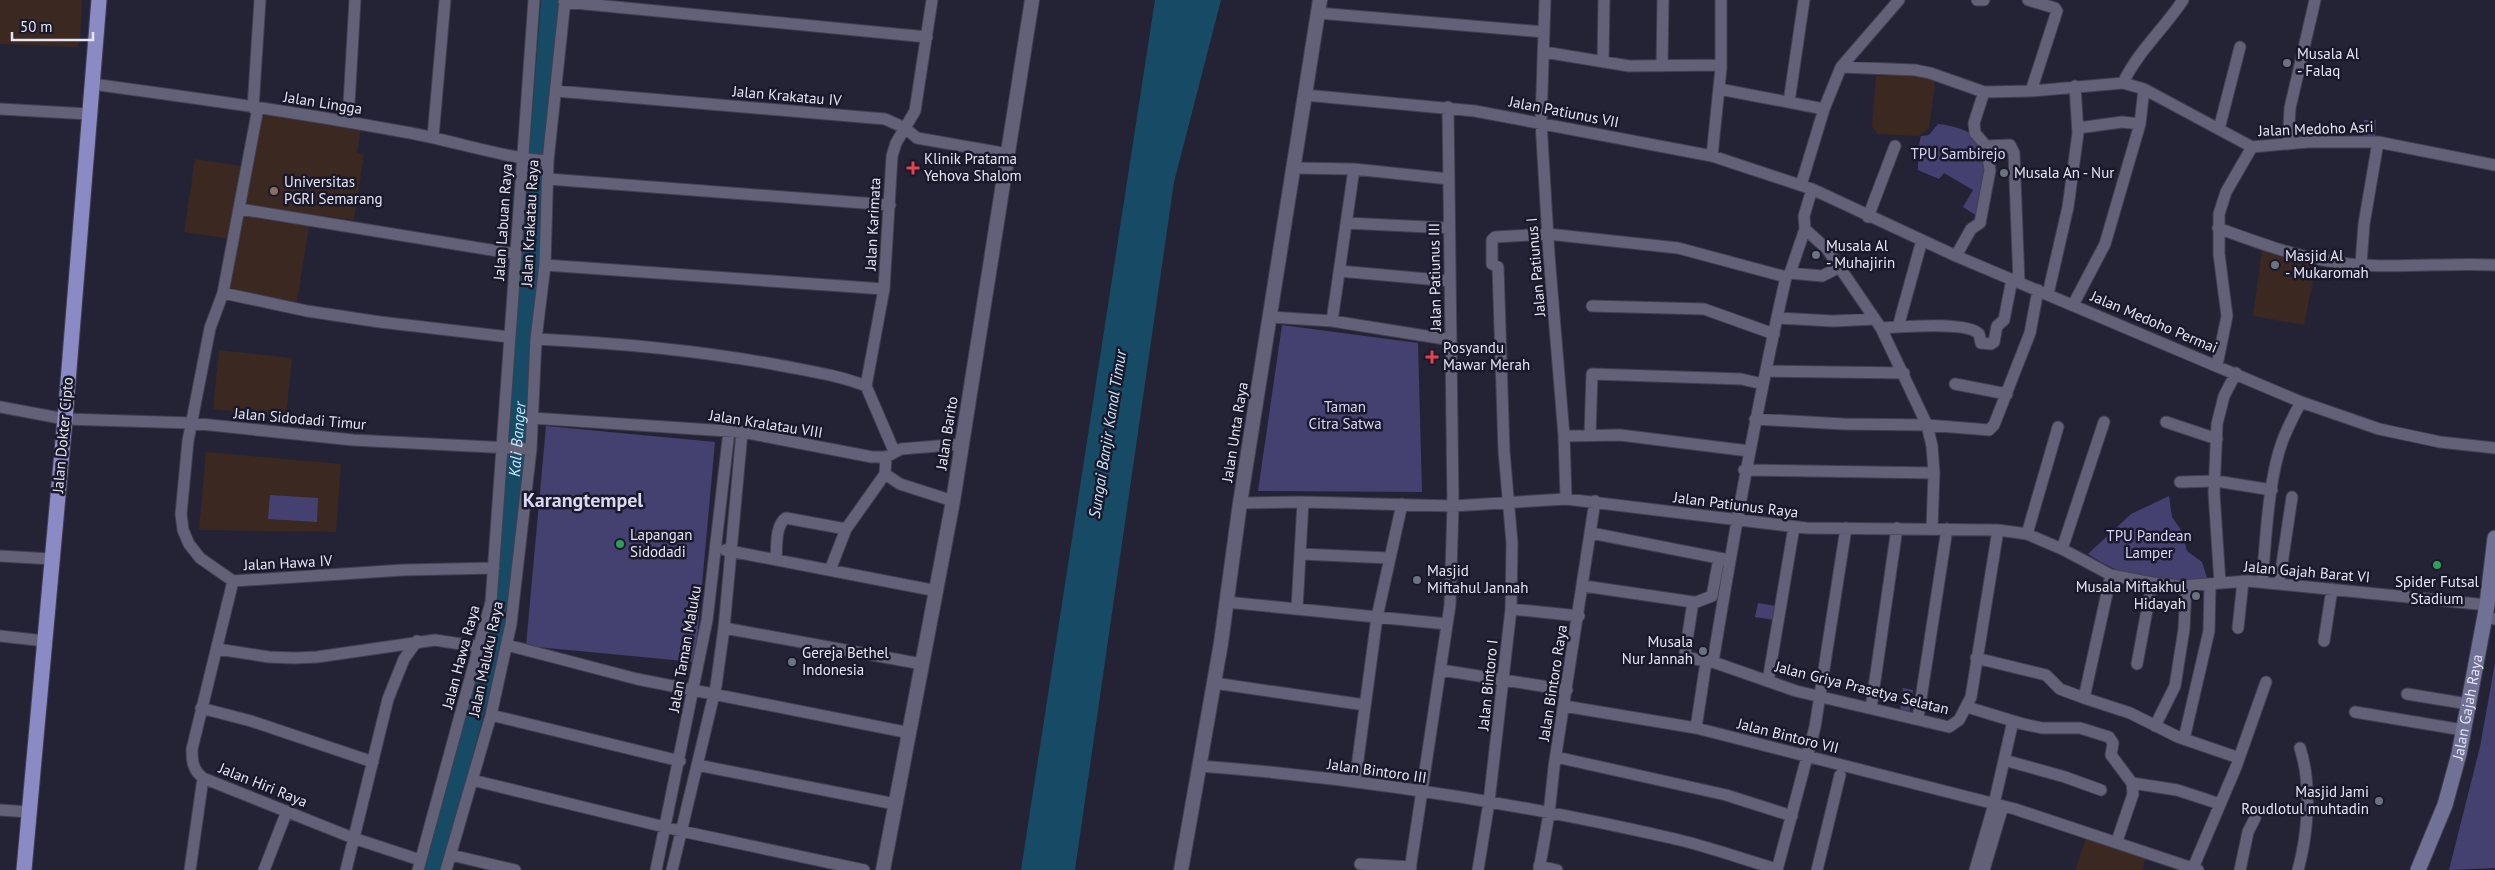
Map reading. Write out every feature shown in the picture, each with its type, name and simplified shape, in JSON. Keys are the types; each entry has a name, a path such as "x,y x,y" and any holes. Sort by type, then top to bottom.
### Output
{"highway":[{"name":"Jalan Dokter Cipto","path":"24,870 65,419 99,0"}],"main road":[{"name":"Jalan Gajah Raya","path":"2418,870 2445,805 2464,730 2468,704 2489,614 2495,538"}],"street":[{"name":"Jalan Hawa IV","path":"260,0 256,108 240,209 223,293 210,328 191,423 181,514 183,530 189,544 200,558 233,581 403,570 494,568"},
{"path":"348,121 355,0"},
{"path":"433,136 445,0"},
{"name":"Jalan Labuan Raya","path":"504,446 508,338 525,158 534,0"},
{"name":"Jalan Karimata","path":"866,386 884,289 892,156 896,143 916,111 932,0"},
{"name":"Jalan Barito","path":"883,870 953,501 1032,0"},
{"name":"Jalan Patiunus I","path":"1545,0 1541,122 1564,436 1566,499"},
{"path":"1603,62 1604,0"},
{"path":"1662,66 1663,0"},
{"path":"1712,156 1719,88 1721,0"},
{"path":"1789,102 1804,0"},
{"path":"1584,586 1694,603 1712,596 1736,520 1744,470 1777,318 1788,275 1805,229 1806,187 1824,110 1841,66 1899,0"},
{"path":"1977,0 1984,0"},
{"path":"2028,0 2056,8 2057,11 2031,91"},
{"path":"2123,83 2140,54 2166,24 2183,0"},
{"path":"2288,144 2290,108 2315,0"},
{"path":"565,1 927,38"},
{"name":"Jalan Krakatau Raya","path":"530,448 536,340 545,265 548,179 546,161 556,91 565,1"},
{"path":"1319,7 1544,32"},
{"name":"Jalan Unta Raya","path":"1181,870 1214,683 1240,503 1319,7"},
{"path":"2219,129 2240,47"},
{"path":"1544,52 1629,66 1720,65"},
{"name":"Jalan Medoho Asri","path":"1841,66 1915,70 1930,73 1984,92 2031,91 2123,83 2144,89 2252,147 2288,144 2378,142 2495,165"},
{"name":"Jalan Lingga","path":"92,84 348,121 433,136 525,158 546,161"},
{"path":"1755,419 1843,424 1927,425 1989,430 1994,425 2030,333 2068,207 2078,128 2075,86"},
{"path":"1719,88 1824,110"},
{"path":"2073,305 2105,244 2140,124 2144,89"},
{"name":"Jalan Krakatau IV","path":"556,91 885,119 905,128 917,138 1008,154"},
{"path":"1956,256 1971,229 1981,220 1990,170 1986,146 1977,136 1974,129 1984,92"},
{"name":"Jalan Patiunus VII","path":"1304,95 1448,107 1541,122 1712,156 1806,187"},
{"name":"Jalan Patiunus III","path":"1411,869 1450,605 1453,506 1448,107"},
{"path":"0,110 89,114"},
{"path":"2078,128 2122,122 2140,124"},
{"path":"2361,264 2364,224 2378,142"},
{"path":"1777,318 1878,324 1898,327 1926,325 1972,329 1979,334 1980,342 1991,344 1994,342 1997,326 2003,322 2016,280 2014,153 2010,145 1986,146"},
{"path":"1868,217 1894,146"},
{"path":"2217,364 2227,316 2219,262 2219,214 2226,192 2252,147"},
{"path":"1293,168 1354,169 1449,179"},
{"path":"1332,321 1354,169"},
{"path":"548,179 890,205"},
{"name":"Jalan Medoho Permai","path":"1806,187 1956,256 2217,364 2301,402 2379,429 2440,442 2495,448"},
{"path":"240,209 516,254"},
{"path":"1346,223 1449,228"},
{"path":"2218,228 2280,251 2329,262 2495,265"},
{"path":"1805,229 1826,249 1840,266 1878,324 1904,373 1927,425 1932,446 1934,473 1932,528"},
{"path":"1548,234 1678,248 1788,275 1822,276 1840,266"},
{"name":"Jalan Bintoro I","path":"1478,870 1489,802 1511,609 1512,542 1507,502 1498,267 1492,264 1491,242 1495,237 1548,234"},
{"path":"1898,327 1922,240"},
{"path":"545,265 884,289"},
{"path":"1339,271 1450,281"},
{"path":"223,293 238,298 380,322 508,338"},
{"path":"1592,306 1704,309 1774,334"},
{"path":"1270,317 1332,321 1451,340"},
{"path":"536,340 664,347 719,354 845,378 866,386 890,454 885,474 846,529 830,570"},
{"path":"1766,371 1904,373"},
{"path":"2184,739 2209,631 2215,583 2214,493 2218,416 2224,396 2236,373"},
{"path":"1590,435 1592,374 1741,379 1763,384"},
{"path":"1955,384 2007,394"},
{"path":"2262,582 2272,490 2283,438 2301,402"},
{"name":"Jalan Sidodadi Timur","path":"0,407 65,419 191,423 353,440 530,448"},
{"name":"Jalan Kralatau VIII","path":"532,418 742,432 872,457 962,444"},
{"path":"2062,549 2104,422"},
{"path":"2166,422 2217,439"},
{"path":"2021,533 2058,427"},
{"name":"Jalan Taman Maluku","path":"656,870 695,689 707,620 729,431"},
{"name":"Jalan Taman Maluku","path":"672,870 714,693 724,628 742,432"},
{"path":"1564,436 1590,435 1650,438 1749,451"},
{"name":"Jalan Hawa Raya","path":"419,865 480,648 491,602 504,446"},
{"name":"Jalan Maluku Raya","path":"446,870 491,715 507,645 522,538 530,448"},
{"path":"1744,470 1934,473"},
{"path":"885,474 900,484 953,501"},
{"path":"2180,482 2216,481 2272,490"},
{"path":"2280,584 2292,497"},
{"name":"Jalan Patiunus Raya","path":"1240,503 1303,502 1453,506 1566,499 1595,501 1794,527 1932,528 1998,530 2021,533"},
{"name":"Jalan Bintoro Raya","path":"1539,868 1584,586 1595,501"},
{"path":"1297,608 1303,502"},
{"path":"1355,782 1377,617 1402,504"},
{"path":"776,560 779,526 781,521 786,518 846,529"},
{"path":"1768,681 1794,527"},
{"path":"1777,870 1821,696 1846,528"},
{"path":"1871,708 1896,528"},
{"path":"1918,718 1947,529"},
{"name":"Jalan Griya Prasetya Selatan","path":"1694,603 1685,653 1689,658 1710,662 1821,696 1949,727 1955,725 1971,697 1998,530"},
{"path":"1591,533 1724,559"},
{"name":"Jalan Gajah Barat VI","path":"2021,533 2062,549 2111,575 2152,583 2186,586 2243,581 2262,582 2332,589 2489,614"},
{"path":"716,548 937,591"},
{"path":"1301,554 1389,558"},
{"path":"0,556 52,559"},
{"path":"1696,728 1710,662 1724,559"},
{"path":"2084,698 2111,575"},
{"name":"Jalan Hiri Raya","path":"233,581 201,708 192,758 196,772 203,778 419,865"},
{"path":"2238,628 2243,581"},
{"path":"2137,664 2152,583"},
{"path":"2155,726 2175,686 2184,629 2186,586"},
{"path":"2324,641 2332,589"},
{"path":"1226,602 1447,624"},
{"path":"1511,609 1579,616"},
{"path":"724,628 922,664"},
{"path":"0,636 45,641"},
{"path":"217,649 269,657 317,657 417,641 435,640 480,648"},
{"path":"346,870 388,699 404,659 417,641"},
{"path":"507,645 637,679 910,733"},
{"path":"1976,658 2046,675 2060,689 2130,713 2184,739 2239,758"},
{"path":"1441,670 1567,690"},
{"path":"2196,869 2266,682"},
{"path":"1214,683 1365,705"},
{"path":"2407,694 2468,704"},
{"name":"Jalan Bintoro VII","path":"1564,706 1696,728 1999,805 2117,841 2173,866 2196,869"},
{"path":"1967,707 2042,728 2080,728 2109,737 2113,743 2111,755 2132,783 2132,801 2117,841"},
{"path":"201,708 251,721 373,762"},
{"path":"2355,712 2464,730"},
{"path":"491,715 680,761"},
{"path":"1984,870 1999,805 2004,760 2013,721"},
{"path":"2298,870 2304,848 2306,818 2304,760 2300,748"},
{"path":"1556,757 1726,795 1792,816"},
{"path":"2004,760 2065,776 2101,790"},
{"path":"697,765 895,804"},
{"name":"Jalan Bintoro III","path":"1200,766 1355,782 1489,802 1673,839 1777,870"},
{"path":"1817,870 1840,775"},
{"path":"190,870 203,778"},
{"path":"472,780 681,831 864,870"},
{"path":"2132,783 2177,790 2220,804"},
{"path":"1975,870 1999,805"},
{"path":"0,810 29,812"},
{"path":"264,870 287,811"},
{"path":"2240,870 2248,832 2255,818"},
{"path":"451,855 515,870"},
{"path":"1360,864 1411,869"},
{"path":"1539,868 1557,870"}],"shaded area":[{"path":"0,0 82,0 80,40 77,47 0,44"},
{"path":"1910,71 1929,73 1935,84 1929,128 1919,136 1877,134 1872,126 1876,76 1894,76"},
{"name":"Universitas PGRI Semarang","path":"261,112 361,127 357,153 364,155 354,220 311,214 297,302 230,293 238,240 184,232 195,159 249,167"},
{"path":"2262,249 2317,260 2304,325 2253,316"},
{"path":"219,350 292,358 286,417 213,409"},
{"path":"206,452 341,464 336,532 199,530"},
{"path":"2087,836 2147,855 2142,870 2075,870"}],"green space":[{"path":"2364,120 2376,120 2375,138 2363,138"},
{"name":"TPU Sambirejo","path":"1938,124 1956,127 1969,133 1977,139 1982,148 1986,171 1985,201 1987,224 1983,228 1973,224 1977,216 1963,207 1973,190 1944,173 1939,179 1918,170 1918,163 1923,149 1919,145 1921,136 1929,135"},
{"name":"Taman Citra Satwa","path":"1282,325 1418,343 1422,492 1258,491"},
{"name":"Lapangan Sidodadi","path":"546,426 715,442 695,662 526,646"},
{"path":"270,495 318,498 317,522 268,519"},
{"name":"TPU Pandean Lamper","path":"2169,496 2172,517 2181,530 2187,551 2202,562 2208,581 2175,582 2145,579 2117,570 2088,554 2131,514"},
{"path":"1758,603 1776,606 1774,620 1755,617"},
{"path":"2495,663 2495,868 2449,870 2480,747"},
{"path":"1903,688 1913,690 1910,711 1900,710"}],"water":[{"name":"Sungai Banjir Kanal Timur","path":"1155,0 1221,0 1174,182 1075,870 1021,870"}],"waterway":[{"name":"Kali Banger","path":"431,870 504,603 551,0"}],"place":[{"name":"Musala Al - Falaq","path":"2287,63"},
{"name":"Klinik Pratama Yehova Shalom","path":"913,168"},
{"name":"Musala An - Nur","path":"2004,173"},
{"name":"Universitas PGRI Semarang","path":"274,191"},
{"name":"Musala Al - Muhajirin","path":"1816,255"},
{"name":"Masjid Al - Mukaromah","path":"2275,265"},
{"name":"Posyandu Mawar Merah","path":"1432,357"},
{"name":"Lapangan Sidodadi","path":"620,544"},
{"name":"Spider Futsal Stadium","path":"2437,565"},
{"name":"Masjid Miftahul Jannah","path":"1417,580"},
{"name":"Musala Miftakhul Hidayah","path":"2196,596"},
{"name":"Musala Nur Jannah","path":"1703,651"},
{"name":"Gereja Bethel Indonesia","path":"792,662"},
{"name":"Masjid Jami Roudlotul muhtadin","path":"2379,801"}],"district":[{"name":"Karangtempel","path":"583,500"}]}
